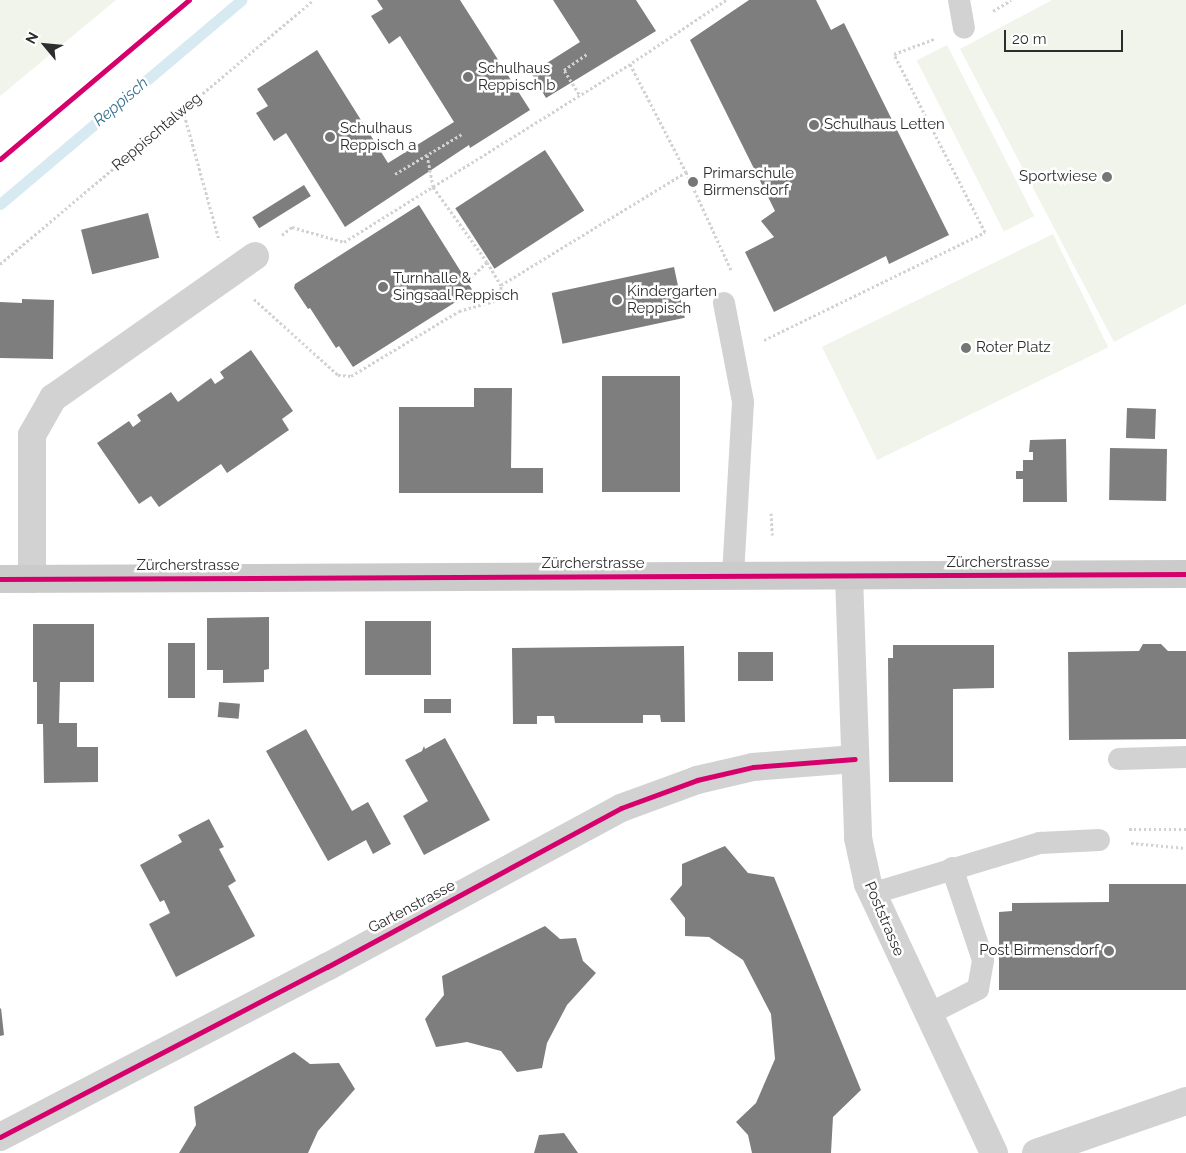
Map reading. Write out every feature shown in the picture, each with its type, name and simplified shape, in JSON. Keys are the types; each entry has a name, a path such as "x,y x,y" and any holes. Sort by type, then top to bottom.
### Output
{"main road":[{"name":"Zürcherstrasse","path":"0,579 1186,574"}],"street":[{"path":"32,579 32,435 54,398 255,256"},
{"name":"Poststrasse","path":"849,576 858,838 871,894 994,1153"},
{"name":"Gartenstrasse","path":"0,1137 327,967 621,808 697,780 753,767 855,759"},
{"path":"1036,1153 1186,1101"}],"lane":[{"path":"959,0 964,28"},
{"path":"724,303 743,402 733,576"},
{"path":"1119,759 1186,757"},
{"path":"871,894 1040,843 1099,840"},
{"path":"927,1015 978,989 982,960 952,868"}],"path":[{"path":"255,256 292,226 344,242 630,64 726,0"},
{"path":"764,340 985,232 894,54 964,28 1011,0"},
{"path":"579,94 564,70 587,54"},
{"path":"630,64 686,172 734,277"},
{"path":"182,110 229,275 338,375 352,376 459,311 501,299 501,285 487,262 433,187 428,154"},
{"path":"395,174 462,134"},
{"path":"501,285 686,172"},
{"path":"467,281 487,262"},
{"path":"760,333 764,340 765,349"},
{"path":"771,505 772,535"},
{"path":"1099,840 1186,848"}],"shaded area":[{"path":"0,0 116,0 0,96"},
{"name":"Sportwiese","path":"1052,0 1186,0 1186,304 1114,342 960,49"},
{"path":"947,45 1034,216 1004,232 917,60"},
{"name":"Roter Platz","path":"1053,234 1108,347 877,460 822,347"}],"building":[{"path":"377,0 460,0 530,110 470,148 469,145 345,227 286,133 274,141 256,113 268,106 257,89 317,50 388,163 454,122 400,36 389,44 371,16 383,9"},
{"path":"553,0 636,0 656,31 546,98 531,73 580,42"},
{"name":"Schulhaus Letten","path":"749,0 816,0 831,30 844,23 949,235 889,264 886,256 774,312 745,252 774,237 761,221 775,211 690,40"},
{"path":"545,150 584,210 494,269 455,208"},
{"path":"304,185 311,196 259,228 252,217"},
{"name":"Turnhalle & Singsaal Reppisch","path":"419,205 473,291 353,367 339,346 336,348 310,308 308,309 294,288 295,284"},
{"path":"148,213 159,258 92,274 81,230"},
{"name":"Kindergarten Reppisch","path":"674,267 685,318 563,344 552,293"},
{"path":"22,299 54,300 53,359 0,358 0,302 22,303"},
{"path":"251,350 293,411 282,419 289,430 227,473 221,464 159,507 151,496 139,504 97,443 129,421 133,427 141,421 137,415 171,392 178,402 211,378 215,384 224,378 220,372"},
{"path":"602,376 680,376 680,492 602,492"},
{"path":"474,388 512,388 511,468 543,468 543,493 399,493 399,407 474,407"},
{"path":"1127,408 1156,409 1155,439 1126,438"},
{"path":"1066,439 1067,502 1023,502 1023,479 1016,479 1016,471 1023,471 1023,460 1033,460 1033,452 1029,452 1030,440"},
{"path":"1110,448 1167,449 1166,501 1109,500"},
{"path":"269,617 269,669 264,670 264,682 223,683 223,670 207,670 207,618"},
{"path":"365,621 431,621 431,675 365,675"},
{"path":"33,624 94,624 94,682 60,682 59,723 77,723 77,747 98,747 98,782 44,783 43,724 37,724 37,682 33,682"},
{"path":"168,643 195,643 195,698 168,698"},
{"path":"1143,644 1161,644 1168,651 1186,651 1186,739 1069,740 1068,652 1139,651"},
{"path":"893,645 994,645 994,688 953,689 953,782 889,782 888,658 893,658"},
{"path":"684,646 685,722 661,722 660,715 643,715 643,723 555,723 554,716 537,716 537,724 513,724 512,648"},
{"path":"738,652 773,652 773,681 738,681"},
{"path":"424,699 451,699 451,713 424,713"},
{"path":"219,702 240,704 239,719 218,717"},
{"path":"306,729 352,811 368,802 391,844 373,854 366,840 328,861 266,751"},
{"path":"445,738 490,820 424,855 403,816 428,801 405,760 422,751 424,746 425,749"},
{"path":"209,819 224,847 219,849 236,881 228,886 255,936 176,977 149,924 170,913 164,900 160,902 140,865 182,842 178,835"},
{"path":"725,846 748,873 774,877 861,1090 833,1117 831,1153 752,1153 748,1135 736,1122 756,1103 775,1059 771,1014 743,960 709,937 685,936 685,918 670,899 682,885 682,864"},
{"name":"Post Birmensdorf","path":"1109,884 1186,884 1186,990 999,990 999,912 1012,911 1012,903 1109,902"},
{"path":"545,926 560,939 576,938 583,961 596,973 567,1005 547,1043 542,1068 517,1072 501,1051 467,1042 436,1047 425,1019 444,995 442,976"},
{"path":"0,1009 4,1035 0,1036"},
{"path":"294,1052 310,1064 339,1063 355,1089 318,1131 308,1153 179,1153 196,1125 194,1107"},
{"path":"564,1133 578,1153 534,1153 539,1135"}],"waterway":[{"name":"Reppisch","path":"0,204 241,0"}],"cycle path":[{"path":"0,159 189,0"},
{"path":"0,579 1186,574"},
{"path":"0,1137 327,967 621,808 697,780 753,767 855,759"}],"place":[{"name":"Schulhaus Reppisch b","path":"468,77"},
{"name":"Schulhaus Letten","path":"814,125"},
{"name":"Schulhaus Reppisch a","path":"330,137"},
{"name":"Sportwiese","path":"1107,177"},
{"name":"Primarschule Birmensdorf","path":"693,182"},
{"name":"Turnhalle & Singsaal Reppisch","path":"383,287"},
{"name":"Kindergarten Reppisch","path":"617,300"},
{"name":"Roter Platz","path":"966,348"},
{"name":"Post Birmensdorf","path":"1109,951"}]}
